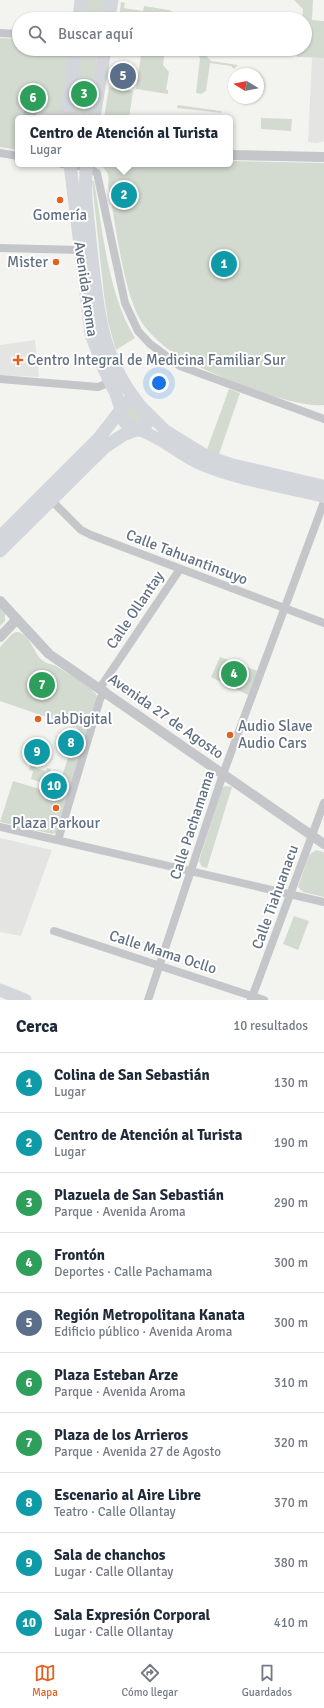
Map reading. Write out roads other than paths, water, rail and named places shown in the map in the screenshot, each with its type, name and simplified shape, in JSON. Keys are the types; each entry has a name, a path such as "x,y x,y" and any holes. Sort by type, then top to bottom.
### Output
{"main road":[{"path":"80,12 81,0"},
{"path":"110,12 112,0"},
{"path":"67,115 75,56"},
{"path":"94,115 104,56"},
{"name":"Avenida Aroma","path":"67,167 91,334 96,351 111,382 120,410"},
{"name":"Avenida Aroma","path":"86,167 86,200 101,329 116,368 130,393 165,430 207,456 231,464 324,486"},
{"path":"0,536 99,438 120,410 128,402 142,407 146,424 143,428 112,441 0,551"},
{"path":"120,410 124,422 137,430 157,437 200,464 218,471 324,497"},
{"path":"0,990 25,1000"}],"street":[{"path":"0,33 12,34"},
{"path":"0,153 15,156"},
{"path":"233,155 324,157"},
{"path":"88,167 97,173 99,178 125,303 138,330 150,344 180,366 324,419"},
{"path":"0,248 80,250"},
{"path":"0,379 98,387 111,382"},
{"name":"Calle Tahuantinsuyo","path":"51,500 81,530 324,623"},
{"name":"Calle Pachamama","path":"148,1000 223,774 286,609 324,502"},
{"name":"Calle Ollantay","path":"58,840 103,690 180,569"},
{"name":"Avenida 27 de Agosto","path":"0,601 49,654 324,844"},
{"path":"0,637 17,619"},
{"name":"Calle Tiahuanacu","path":"252,998 324,803"},
{"path":"0,827 324,902"},
{"name":"Calle Mama Ocllo","path":"54,930 160,965 252,998 264,1000"}],"place":[{"name":"Región Metropolitana Kanata","path":"123,76"},
{"name":"Plazuela de San Sebastián","path":"84,94"},
{"name":"Plaza Esteban Arze","path":"33,98"},
{"name":"Centro de Atención al Turista","path":"124,195"},
{"name":"Gomería","path":"60,200"},
{"name":"Mister","path":"56,262"},
{"name":"Colina de San Sebastián","path":"224,264"},
{"name":"Centro Integral de Medicina Familiar Sur","path":"18,360"},
{"name":"Frontón","path":"234,674"},
{"name":"Plaza de los Arrieros","path":"42,685"},
{"name":"LabDigital","path":"38,719"},
{"name":"Audio Slave Audio Cars","path":"230,735"},
{"name":"Escenario al Aire Libre","path":"71,743"},
{"name":"Sala de chanchos","path":"37,752"},
{"name":"Sala Expresión Corporal","path":"54,786"},
{"name":"Plaza Parkour","path":"56,808"}]}
